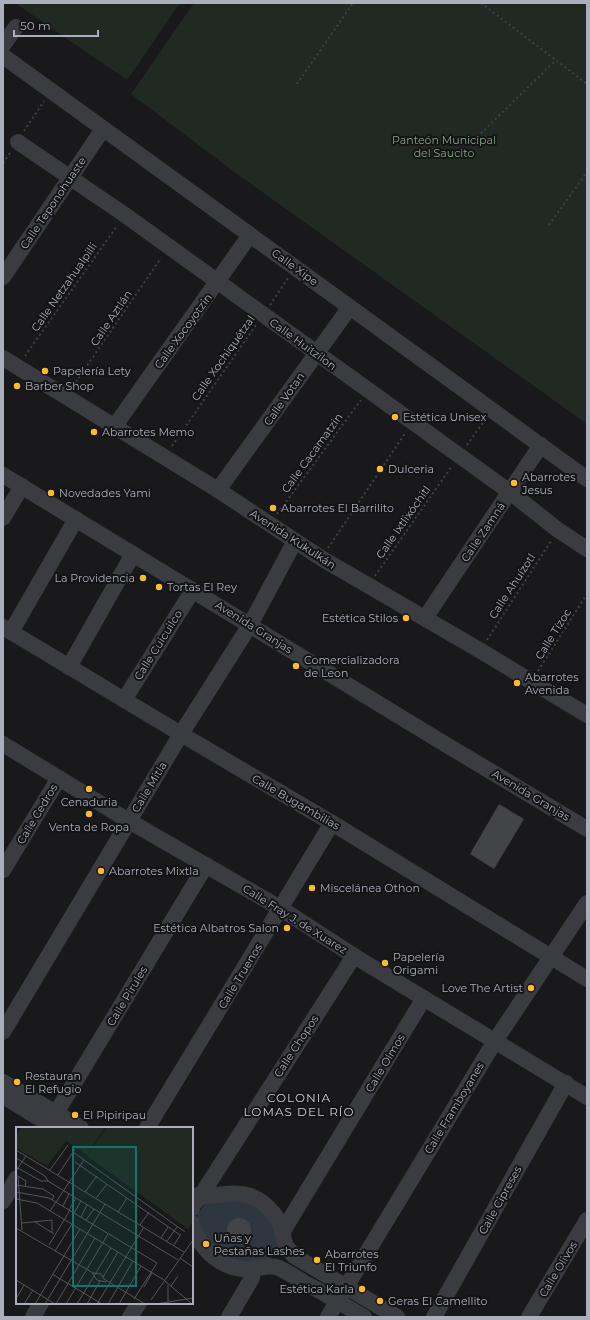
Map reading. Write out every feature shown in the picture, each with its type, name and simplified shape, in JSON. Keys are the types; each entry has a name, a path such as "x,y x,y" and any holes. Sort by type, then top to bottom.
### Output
{"street":[{"path":"3,45 16,27"},
{"name":"Calle Xipe","path":"3,56 587,479"},
{"name":"Calle Teponohuaste","path":"3,277 103,129"},
{"name":"Calle Huitzilon","path":"18,142 125,215 412,423 510,492 558,530 587,549"},
{"name":"Calle Xocoyotzin","path":"114,427 250,235"},
{"name":"Calle Votan","path":"218,490 350,307"},
{"name":"Avenida Kukulkán","path":"3,358 218,490 321,558 481,651 587,715"},
{"name":"Calle Zamná","path":"425,618 541,445"},
{"name":"Avenida Granjas","path":"3,475 587,829"},
{"path":"3,518 22,486"},
{"path":"7,629 76,519"},
{"name":"Calle Mitla","path":"3,1032 181,734 250,625 295,541"},
{"path":"69,667 133,554"},
{"name":"Calle Cuicuilco","path":"124,700 193,590"},
{"name":"Calle Bugambilias","path":"7,629 332,823 587,979"},
{"name":"Calle Fray J. de Xuarez","path":"3,744 129,820 280,908 354,956 587,1097"},
{"name":"Calle Cedros","path":"3,870 59,778"},
{"name":"Calle Truenos","path":"149,1127 332,823"},
{"name":"Calle Pirules","path":"52,1123 206,865"},
{"name":"Calle Framboyanes","path":"328,1317 495,1041 587,903"},
{"name":"Calle Chopos","path":"195,1200 354,956"},
{"name":"Calle Olmos","path":"283,1231 424,998"},
{"path":"3,1082 52,1123"},
{"name":"Calle Cipreses","path":"434,1317 566,1083"},
{"path":"3,1096 52,1123 75,1127"},
{"path":"3,1201 16,1180"},
{"path":"195,1200 230,1193 246,1194 263,1202 276,1216 283,1231 287,1247 294,1256 397,1317"},
{"name":"Calle Olivos","path":"529,1317 587,1220"},
{"path":"193,1225 206,1250 226,1266 237,1269 260,1267 279,1268 364,1317"},
{"path":"229,1317 260,1267 280,1257 287,1247"},
{"path":"33,1317 40,1304"},
{"path":"130,1317 138,1304"}],"path":[{"path":"297,84 354,3"},
{"path":"481,3 587,84"},
{"path":"470,144 556,60"},
{"path":"3,163 51,90"},
{"path":"549,225 587,172"},
{"name":"Calle Netzahualpilli","path":"17,368 125,215"},
{"name":"Calle Aztlán","path":"66,397 169,247"},
{"name":"Calle Xochiquétzal","path":"164,458 295,268"},
{"name":"Calle Cacamatzin","path":"269,524 368,391"},
{"name":"Calle Ixtlixóchitl","path":"369,585 492,410"},
{"path":"321,558 412,423"},
{"name":"Calle Ahuízotl","path":"481,651 558,530"},
{"name":"Calle Tízoc","path":"532,682 587,594"}],"green space":[{"path":"15,3 180,3 127,80"},
{"name":"Panteón Municipal del Saucito","path":"194,3 587,3 587,424 237,174 131,94"}],"shaded area":[{"path":"221,1198 259,1205 272,1218 279,1245 273,1256 266,1261 253,1263 229,1260 207,1243 197,1219 198,1214 206,1202"}],"building":[{"path":"499,804 524,819 494,869 470,854"},
{"path":"234,1218 244,1218 251,1225 251,1235 244,1242 234,1242 227,1235 227,1225"}],"place":[{"name":"Papelería Lety","path":"45,371"},
{"name":"Barber Shop","path":"17,386"},
{"name":"Estética Unisex","path":"395,417"},
{"name":"Abarrotes Memo","path":"94,432"},
{"name":"Dulceria","path":"380,469"},
{"name":"Abarrotes Jesus","path":"514,483"},
{"name":"Novedades Yami","path":"51,493"},
{"name":"Abarrotes El Barrilito","path":"273,508"},
{"name":"La Providencia","path":"143,578"},
{"name":"Tortas El Rey","path":"159,587"},
{"name":"Estética Stilos","path":"406,618"},
{"name":"Comercializadora de Leon","path":"296,666"},
{"name":"Abarrotes Avenida","path":"517,683"},
{"name":"Cenaduria","path":"89,789"},
{"name":"Venta de Ropa","path":"89,814"},
{"name":"Abarrotes Mixtla","path":"101,871"},
{"name":"Miscelánea Othon","path":"312,888"},
{"name":"Estética Albatros Salon","path":"287,928"},
{"name":"Papelería Origami","path":"385,963"},
{"name":"Love The Artist","path":"531,988"},
{"name":"Restauran El Refugio","path":"17,1082"},
{"name":"El Pipiripau","path":"75,1115"},
{"name":"Uñas y Pestañas Lashes","path":"206,1244"},
{"name":"Abarrotes El Triunfo","path":"317,1260"},
{"name":"Estética Karla","path":"362,1289"},
{"name":"Geras El Camellito","path":"380,1301"}],"district":[{"name":"COLONIA LOMAS DEL RÍO","path":"299,1105"}]}
